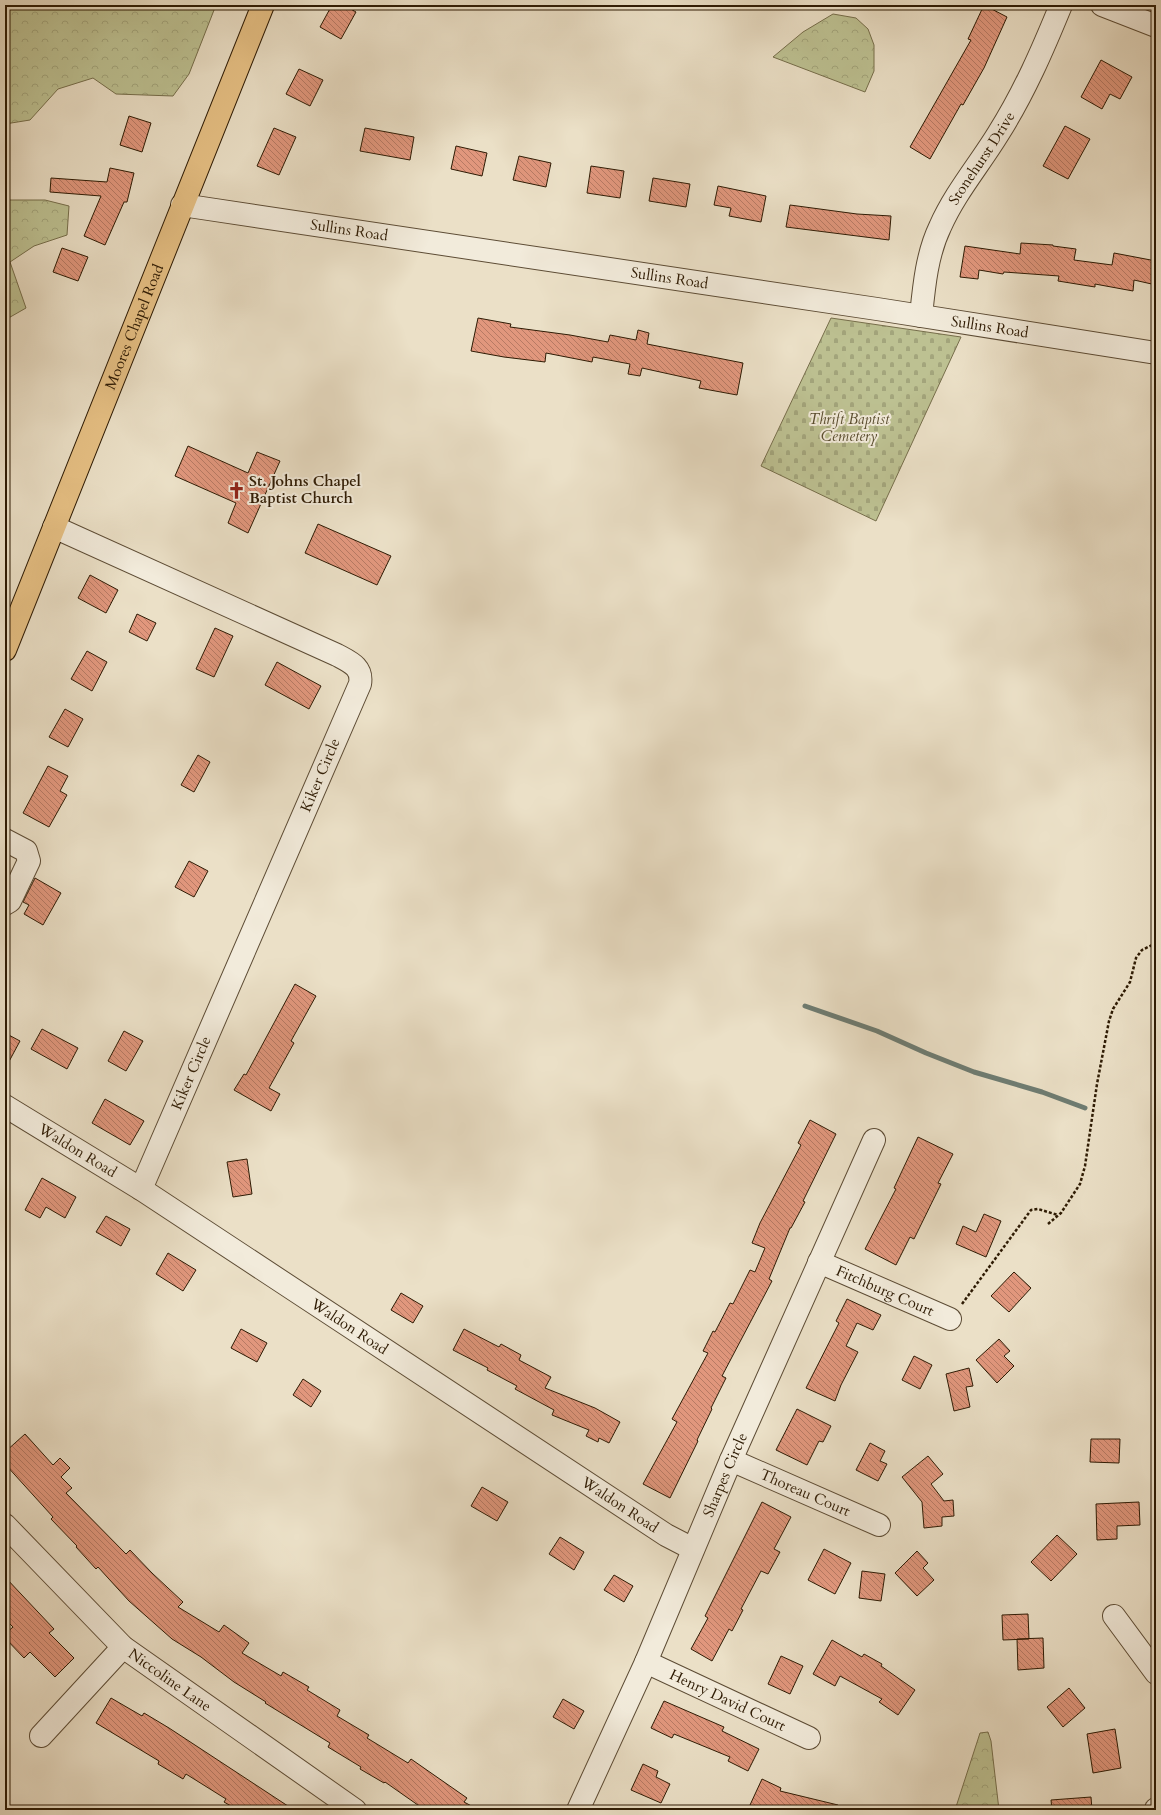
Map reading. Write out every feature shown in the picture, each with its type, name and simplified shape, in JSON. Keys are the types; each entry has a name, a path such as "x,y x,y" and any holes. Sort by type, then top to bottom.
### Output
{"main road":[{"name":"Moores Chapel Road","path":"5,650 263,5"}],"street":[{"name":"Stonehurst Drive","path":"921,316 931,251 939,227 955,198 998,134 1020,96 1061,5"},
{"path":"1102,5 1156,26"},
{"name":"Sullins Road","path":"182,205 921,316 1156,353"},
{"name":"Kiker Circle","path":"54,527 338,655 356,666 360,673 360,684 141,1189"},
{"path":"5,840 26,850 29,861 10,901 5,904"},
{"name":"Waldon Road","path":"5,1106 141,1189 666,1535 693,1549"},
{"name":"Sharpes Circle","path":"578,1810 646,1662 731,1460 874,1140"},
{"name":"Fitchburg Court","path":"819,1262 950,1319"},
{"name":"Thoreau Court","path":"731,1460 879,1526"},
{"name":"Niccoline Lane","path":"5,1525 123,1647 341,1806"},
{"path":"1114,1616 1156,1673"},
{"path":"41,1736 123,1647"},
{"name":"Henry David Court","path":"646,1662 809,1738"}],"path":[{"path":"1048,1224 1059,1215 1080,1184 1085,1166 1097,1084 1113,1009 1130,982 1136,958 1142,950 1152,945 1156,946"},
{"path":"964,1301 1031,1210 1038,1209 1059,1215"}],"green space":[{"path":"5,5 216,5 189,74 173,96 116,94 93,78 58,89 30,120 5,124"},
{"path":"833,14 856,18 868,29 874,45 874,71 865,92 773,57 803,32"},
{"path":"9,200 45,200 69,206 67,235 34,246 10,262 26,308 5,320 5,217"},
{"name":"Thrift Baptist Cemetery","path":"831,318 961,337 876,521 761,466"},
{"path":"988,1732 991,1741 999,1810 955,1810 980,1733"}],"building":[{"path":"332,5 344,5 356,12 341,39 320,27"},
{"path":"984,5 1007,17 984,68 963,105 961,104 930,159 910,147 971,40 968,39"},
{"path":"1101,60 1132,77 1120,99 1110,94 1102,109 1081,97"},
{"path":"299,69 323,80 310,106 286,94"},
{"path":"129,116 151,123 142,152 120,145"},
{"path":"1065,126 1090,139 1068,179 1043,166"},
{"path":"274,128 296,137 279,175 257,166"},
{"path":"365,128 414,137 410,160 360,151"},
{"path":"456,146 487,153 482,176 451,169"},
{"path":"519,156 551,163 546,187 513,180"},
{"path":"591,166 624,171 620,198 587,193"},
{"path":"110,168 134,173 127,202 124,202 105,245 84,236 101,196 50,192 51,178 107,182"},
{"path":"653,178 690,184 686,207 649,201"},
{"path":"718,186 766,196 761,222 729,216 731,208 714,205"},
{"path":"790,205 857,214 891,216 889,240 786,227"},
{"path":"1021,243 1053,245 1076,249 1074,260 1112,265 1114,253 1156,261 1156,285 1134,280 1133,291 1095,284 1095,287 1058,281 1059,276 1004,272 1003,274 979,270 978,279 960,277 965,246 1020,254"},
{"path":"62,248 88,257 78,281 53,272"},
{"path":"478,318 511,324 510,327 608,342 610,335 636,340 638,330 649,333 647,344 743,363 737,395 699,388 701,381 642,368 640,376 628,374 630,364 593,357 592,362 546,353 545,362 471,351"},
{"name":"St. Johns Chapel Baptist Church","path":"188,446 248,473 257,452 280,461 248,533 228,523 236,503 175,476"},
{"path":"318,524 391,556 377,585 305,553"},
{"path":"90,575 118,590 106,613 78,598"},
{"path":"137,614 156,623 147,641 129,632"},
{"path":"215,628 233,636 214,677 196,669"},
{"path":"87,651 107,662 92,691 71,679"},
{"path":"277,662 321,686 309,709 265,685"},
{"path":"65,709 83,719 68,747 49,737"},
{"path":"198,755 210,762 194,792 181,785"},
{"path":"48,766 68,776 60,791 67,795 49,827 23,813"},
{"path":"189,861 208,871 194,897 175,887"},
{"path":"35,878 61,893 43,925 24,914 29,905 23,902"},
{"path":"295,984 316,996 291,1041 294,1043 269,1088 280,1094 271,1111 234,1090 244,1074 246,1075"},
{"path":"42,1029 78,1048 67,1069 31,1049"},
{"path":"124,1031 143,1041 126,1071 108,1061"},
{"path":"5,1033 20,1041 5,1069"},
{"path":"105,1099 144,1121 130,1145 92,1123"},
{"path":"810,1120 836,1134 803,1201 805,1202 790,1228 769,1279 772,1281 722,1376 726,1378 711,1408 712,1409 697,1440 698,1441 670,1498 643,1484 677,1422 672,1419 708,1353 703,1351 713,1331 715,1332 730,1303 733,1304 750,1270 755,1272 765,1248 752,1243 760,1223 801,1145 798,1143"},
{"path":"918,1137 953,1154 938,1183 941,1184 914,1239 910,1237 896,1265 865,1249 896,1189 894,1188"},
{"path":"247,1159 252,1194 233,1197 227,1162"},
{"path":"42,1178 76,1197 65,1218 46,1207 40,1218 25,1210"},
{"path":"984,1214 1001,1221 986,1257 956,1244 963,1226 976,1232"},
{"path":"106,1216 130,1229 121,1246 96,1232"},
{"path":"168,1253 196,1270 183,1291 156,1274"},
{"path":"1014,1272 1031,1288 1009,1312 991,1296"},
{"path":"401,1293 423,1306 413,1323 391,1310"},
{"path":"847,1299 881,1315 873,1330 857,1323 846,1346 858,1352 841,1385 835,1401 806,1388 839,1323 836,1321"},
{"path":"241,1329 267,1343 257,1362 231,1348"},
{"path":"464,1329 499,1347 501,1344 521,1355 519,1360 551,1377 545,1388 595,1408 620,1422 609,1443 599,1438 598,1442 586,1436 589,1430 552,1415 554,1410 515,1389 517,1386 487,1370 488,1368 453,1350"},
{"path":"999,1339 1010,1351 1004,1356 1014,1366 997,1383 976,1360"},
{"path":"914,1356 932,1365 920,1389 902,1380"},
{"path":"969,1368 973,1386 966,1387 970,1407 954,1411 946,1374"},
{"path":"303,1379 321,1391 311,1407 293,1395"},
{"path":"797,1409 831,1426 823,1442 819,1441 807,1465 776,1450"},
{"path":"25,1434 53,1465 60,1458 70,1468 61,1477 72,1488 66,1493 126,1554 130,1550 183,1602 178,1607 219,1632 224,1625 249,1643 242,1653 281,1676 283,1672 309,1687 307,1690 340,1710 337,1716 369,1735 367,1738 408,1763 411,1759 467,1798 464,1802 479,1810 425,1810 385,1782 384,1783 360,1769 361,1767 328,1747 330,1743 265,1703 266,1702 234,1682 201,1657 172,1639 129,1601 98,1567 96,1569 76,1547 77,1546 51,1519 53,1517 5,1464 5,1452"},
{"path":"1091,1439 1120,1439 1119,1463 1090,1462"},
{"path":"870,1443 885,1451 880,1461 887,1464 878,1481 856,1470"},
{"path":"928,1456 943,1474 931,1484 944,1501 953,1500 954,1516 942,1517 942,1526 924,1528 922,1502 902,1477"},
{"path":"482,1487 508,1502 497,1521 471,1506"},
{"path":"762,1502 791,1517 774,1549 780,1552 768,1574 761,1571 741,1609 743,1610 732,1631 729,1629 712,1661 691,1649 708,1618 705,1616"},
{"path":"1139,1502 1140,1525 1117,1526 1117,1539 1097,1540 1096,1504"},
{"path":"1057,1535 1077,1554 1051,1581 1031,1562"},
{"path":"560,1537 584,1552 574,1570 549,1554"},
{"path":"824,1549 851,1563 835,1594 808,1580"},
{"path":"917,1551 928,1563 923,1568 934,1580 917,1596 895,1573"},
{"path":"862,1571 885,1574 881,1601 859,1598"},
{"path":"614,1575 633,1586 624,1602 604,1590"},
{"path":"5,1577 54,1629 49,1633 74,1658 55,1677 30,1652 24,1658 5,1638 5,1634 13,1627 5,1619"},
{"path":"1028,1614 1029,1639 1003,1640 1002,1615"},
{"path":"1043,1638 1044,1668 1018,1670 1017,1639"},
{"path":"832,1640 862,1657 864,1654 882,1664 881,1666 915,1690 898,1715 879,1702 882,1699 840,1676 835,1686 813,1674"},
{"path":"781,1656 803,1666 790,1694 768,1684"},
{"path":"1069,1688 1085,1708 1063,1727 1047,1707"},
{"path":"111,1698 142,1716 144,1713 169,1728 294,1810 238,1810 224,1802 226,1799 186,1774 183,1779 158,1764 159,1761 96,1723"},
{"path":"563,1699 584,1711 574,1729 553,1717"},
{"path":"664,1701 724,1727 722,1731 759,1749 748,1771 728,1761 730,1757 674,1734 672,1738 651,1728"},
{"path":"1115,1729 1121,1768 1093,1773 1087,1734"},
{"path":"643,1764 658,1771 656,1777 670,1784 661,1803 631,1790"},
{"path":"762,1779 781,1788 780,1791 838,1805 837,1810 762,1810 750,1805"},
{"path":"1091,1797 1092,1810 1052,1810 1051,1800"}],"waterway":[{"path":"805,1006 877,1031 974,1072 1042,1092 1085,1108"}],"place":[{"name":"St. Johns Chapel Baptist Church","path":"236,490"}]}
